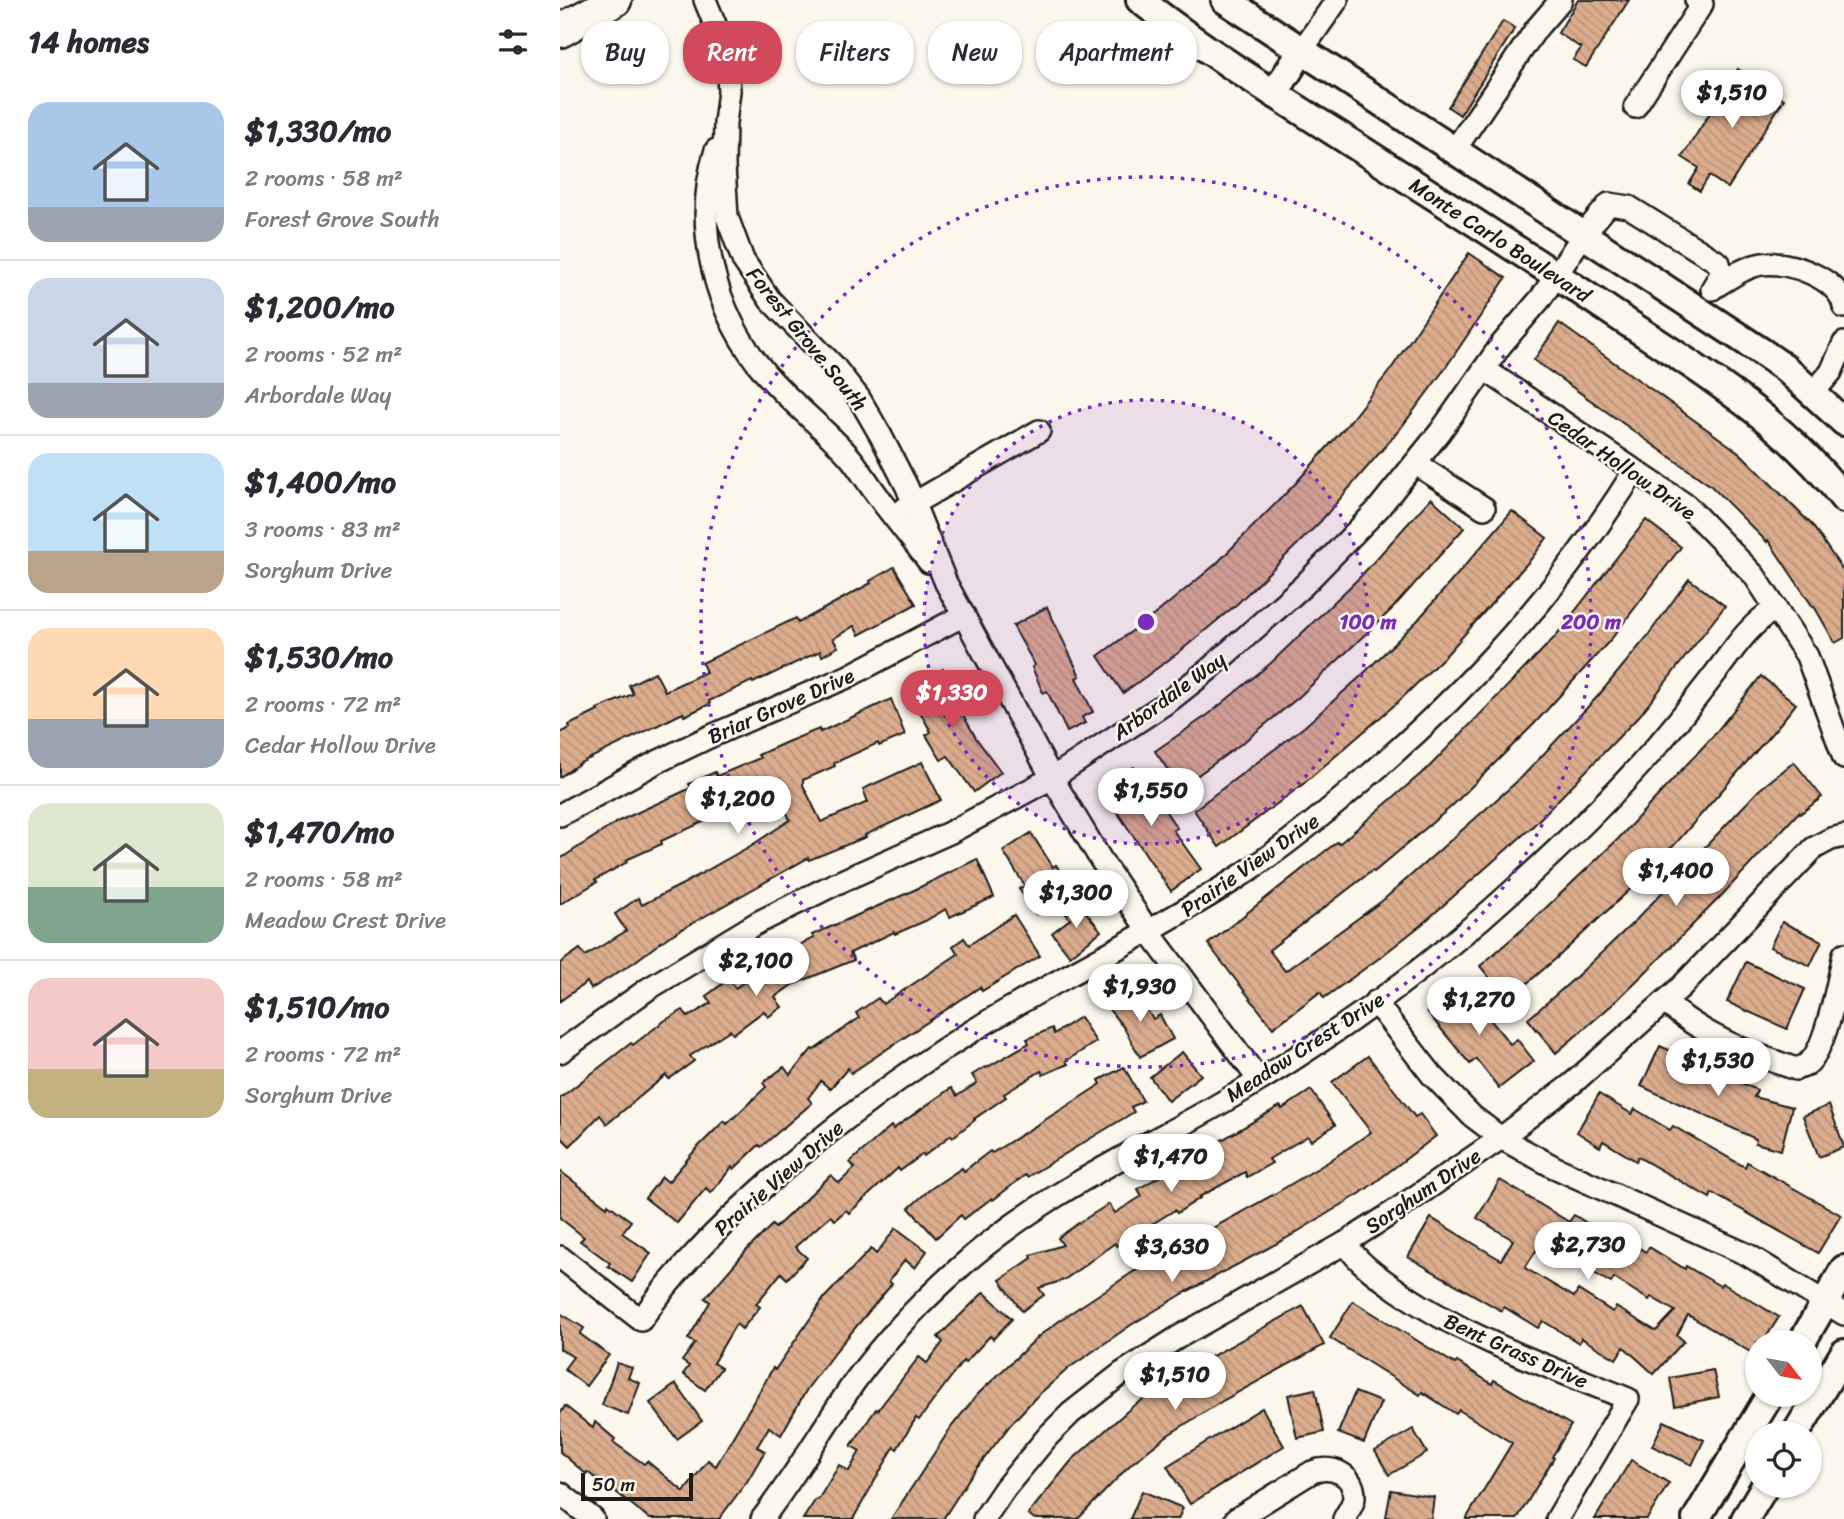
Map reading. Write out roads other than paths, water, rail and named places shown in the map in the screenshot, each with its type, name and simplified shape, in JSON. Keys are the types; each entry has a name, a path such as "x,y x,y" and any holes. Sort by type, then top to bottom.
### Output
{"highway":[{"path":"560,31 615,0"}],"main road":[{"name":"Monte Carlo Boulevard","path":"1140,0 1189,37 1274,94 1556,275 1751,407 1806,456 1844,499"},
{"path":"1234,2 1302,50 1583,235 1704,299 1844,422"},
{"path":"1274,94 1302,50"},
{"path":"1814,1330 1835,1308 1844,1269"},
{"path":"1803,1421 1844,1353"},
{"path":"1696,1519 1763,1407"},
{"path":"1745,1519 1758,1498"}],"street":[{"name":"Forest Grove South","path":"705,0 722,39 727,64 729,91 724,166 727,217 743,260 770,300 833,365 859,398 914,503 946,583 1052,778 1149,932 1259,1080"},
{"path":"1302,50 1337,0"},
{"path":"1454,151 1536,29 1561,0"},
{"path":"1635,107 1702,4 1696,0"},
{"name":"Forest Grove South","path":"725,123 711,167 706,217 712,270 726,310 742,342 765,373 849,456 946,583"},
{"name":"Arbordale Way","path":"560,1052 648,989 757,923 835,884 949,833 1052,778 1169,701 1248,637 1378,509 1416,464 1583,235 1609,204 1629,206 1719,263 1721,274 1704,299"},
{"path":"1704,299 1742,271 1764,264 1793,267 1820,276 1843,300 1844,307"},
{"path":"1813,393 1830,372 1844,343"},
{"name":"Cedar Hollow Drive","path":"1485,369 1686,505 1754,575 1807,656 1844,758"},
{"path":"894,516 1039,431"},
{"path":"1416,464 1484,508"},
{"name":"Prairie View Drive","path":"560,1257 641,1320 688,1260 744,1205 806,1150 870,1100 965,1036 1031,996 1149,932 1238,878 1329,810 1417,734 1493,657 1555,586 1603,522 1635,470"},
{"name":"Meadow Crest Drive","path":"762,1519 800,1468 867,1366 912,1313 959,1268 992,1241 1057,1196 1259,1080 1375,1002 1477,922 1539,867 1601,806 1670,730 1753,624 1776,608"},
{"name":"Briar Grove Drive","path":"560,815 709,737 846,677 964,615"},
{"name":"Sorghum Drive","path":"984,1519 1012,1479 1048,1436 1096,1393 1177,1338 1345,1243 1501,1138 1573,1083 1665,1002 1814,848 1844,836"},
{"path":"1665,1002 1685,1020 1735,1047 1796,1069 1808,1064 1819,1048 1832,1009 1844,954"},
{"path":"1375,1002 1432,1075 1472,1116 1501,1138 1554,1167 1748,1255 1835,1308"},
{"name":"Bent Grass Drive","path":"1345,1243 1372,1273 1462,1330 1628,1399 1557,1519"},
{"path":"1236,1519 1312,1472 1326,1468 1341,1472 1352,1489 1352,1503 1344,1519"},
{"path":"560,1493 593,1519"}]}
